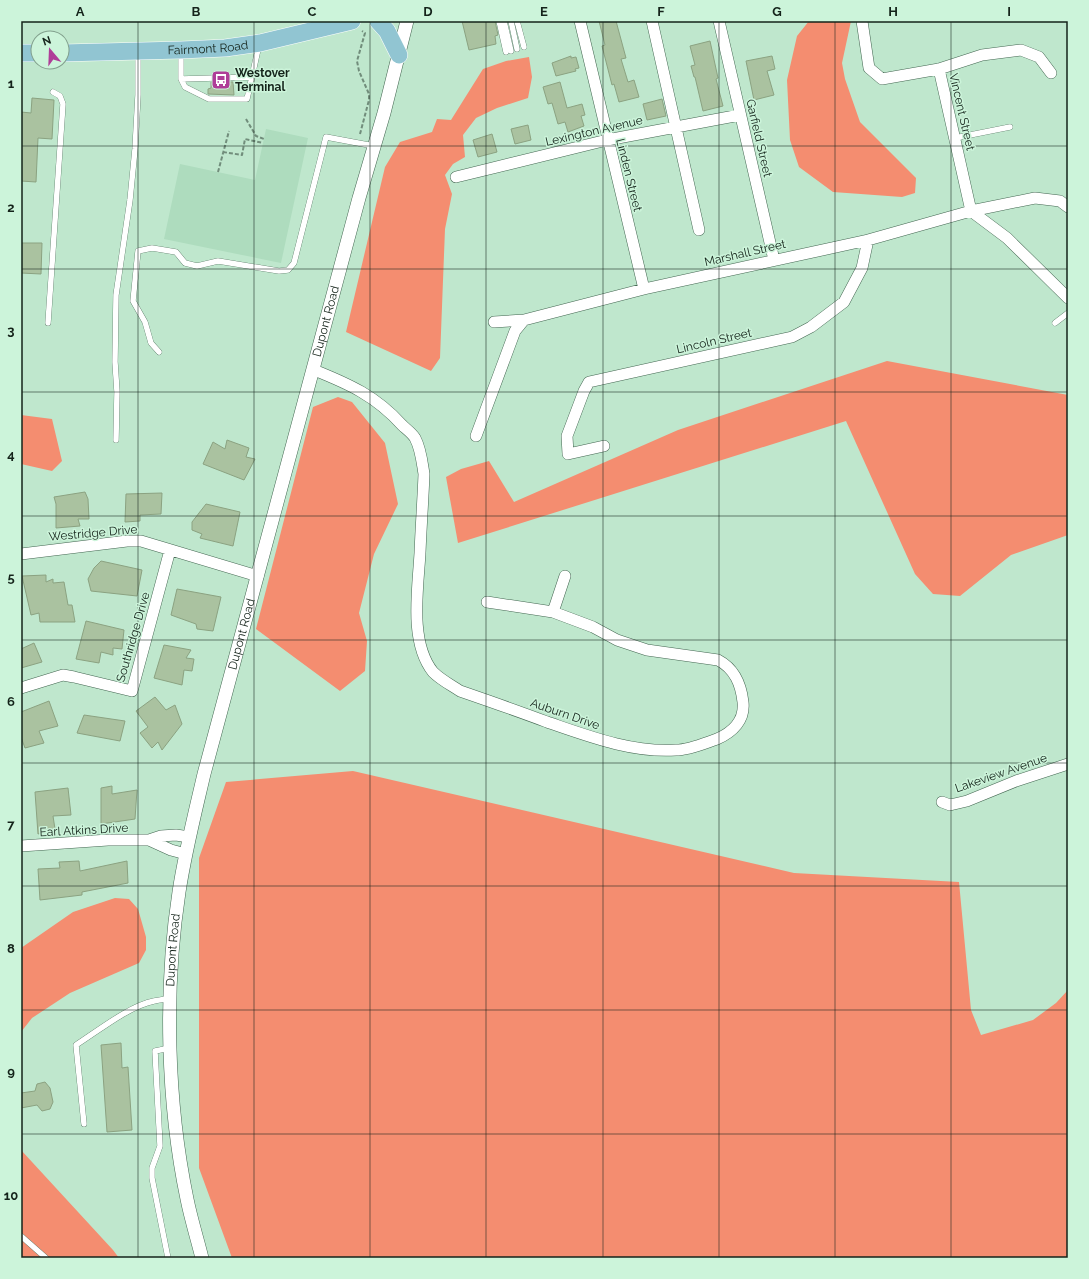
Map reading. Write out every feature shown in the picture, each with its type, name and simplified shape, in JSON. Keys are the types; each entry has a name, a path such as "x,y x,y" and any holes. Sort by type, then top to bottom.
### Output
{"main road":[{"path":"378,21 387,31 399,55"},
{"name":"Fairmont Road","path":"70,53 225,48 354,27"}],"street":[{"name":"Dupont Road","path":"202,1258 187,1199 178,1140 171,1071 170,999 179,893 189,837 204,774 399,55 406,21"},
{"name":"Linden Street","path":"580,21 644,289"},
{"path":"652,21 699,230"},
{"name":"Garfield Street","path":"719,21 774,260"},
{"name":"Vincent Street","path":"862,21 869,68 882,79 939,69 971,211"},
{"path":"939,69 982,55 1021,50 1038,57 1051,73"},
{"name":"Lexington Avenue","path":"456,177 608,140 740,115"},
{"name":"Marshall Street","path":"494,322 524,320 644,289 868,240 971,211 1034,198 1060,201 1068,207"},
{"path":"971,211 1007,238 1068,298"},
{"name":"Lincoln Street","path":"604,446 568,454 567,436 584,391 589,382 792,337 811,327 844,302 862,268 868,240"},
{"path":"476,436 515,331 524,320"},
{"name":"Auburn Drive","path":"314,370 362,391 394,416 414,438 421,454 424,474 417,603 419,639 425,657 433,671 443,681 460,691 592,738 644,750 678,750 708,742 724,736 736,727 742,716 742,692 735,675 727,664 718,660 647,650 617,640 593,628 553,612 487,602"},
{"name":"Westridge Drive","path":"21,554 127,541 142,541 258,576"},
{"name":"Southridge Drive","path":"21,688 63,675 132,691 170,550"},
{"path":"553,612 565,576"},
{"name":"Lakeview Avenue","path":"942,802 950,805 966,801 1016,781 1068,764"},
{"name":"Earl Atkins Drive","path":"21,846 108,840 149,840 161,836 176,835 189,837"},
{"name":"Earl Atkins Drive","path":"149,840 171,850 186,854"}],"lane":[{"path":"499,21 508,52 504,21"},
{"path":"511,21 517,49"},
{"path":"517,21 524,47"},
{"path":"181,50 181,80 185,87 209,99 247,99 260,42"},
{"path":"116,440 116,295 130,200 135,149 138,95 138,51"},
{"path":"181,80 251,77"},
{"path":"48,323 64,104 60,96 53,92"},
{"path":"955,138 1010,127"},
{"path":"159,352 151,343 146,322 133,301 138,251 152,248 176,252 185,263 197,266 218,262 279,271 288,270 294,263 326,137 374,146"},
{"path":"1055,323 1068,313"},
{"path":"84,1124 76,1045 114,1019 140,1005 153,1001 170,999"},
{"path":"168,1258 152,1178 152,1168 160,1146 155,1051 170,1048"},
{"path":"21,1236 46,1258"}],"path":[{"path":"354,27 365,33 357,61 359,71 369,94 369,100 357,143"},
{"path":"246,120 256,136 264,139"},
{"path":"218,172 229,131"},
{"path":"223,152 242,155 245,139 263,143"}],"shaded area":[{"path":"809,21 851,21 842,63 845,79 860,122 916,178 915,193 902,197 833,192 799,167 790,140 787,80 797,36"},
{"path":"529,57 532,77 528,98 497,108 476,118 463,135 465,157 453,164 445,175 452,194 445,229 440,358 431,371 346,332 385,167 400,142 432,132 437,119 451,120 483,69 506,61"},
{"path":"266,129 308,138 281,263 164,239 180,164 255,180"},
{"path":"887,361 1068,395 1068,535 1011,555 960,596 933,594 915,574 846,421 458,543 446,477 461,469 489,461 514,502 678,430"},
{"path":"338,397 352,402 385,443 398,504 374,554 359,613 367,641 365,671 340,691 256,629 313,407"},
{"path":"21,415 52,419 62,461 52,471 21,464"},
{"path":"353,771 794,873 959,882 971,1010 981,1035 1033,1020 1056,1003 1068,990 1068,1258 232,1258 199,1168 199,858 226,782"},
{"path":"115,898 129,899 138,909 146,937 146,950 139,963 70,993 32,1018 21,1032 21,948 73,912"},
{"path":"21,1150 113,1250 119,1258 21,1258"}],"building":[{"path":"462,21 495,21 498,35 495,36 496,44 469,50"},
{"path":"599,21 616,21 626,58 621,59 628,82 634,80 639,97 619,102 614,84 612,85 602,46 605,45"},
{"path":"710,41 718,78 716,79 723,106 703,111 691,66 695,65 690,46"},
{"path":"571,56 571,58 576,57 579,68 575,69 576,71 556,76 552,63"},
{"path":"772,56 775,69 767,71 774,95 754,100 746,61"},
{"path":"211,82 233,82 234,95 208,94 208,89 211,88"},
{"path":"560,82 567,108 582,104 585,115 581,116 584,126 568,132 565,122 558,124 552,103 548,104 543,87"},
{"path":"32,98 54,100 52,139 38,138 36,182 21,181 21,112 31,113"},
{"path":"662,99 666,116 647,120 643,104"},
{"path":"528,125 531,140 515,144 511,129"},
{"path":"492,134 497,152 478,157 473,140"},
{"path":"21,243 42,243 41,274 21,273"},
{"path":"227,440 249,448 246,457 255,459 244,480 203,464 213,442 225,449"},
{"path":"85,492 88,499 89,519 78,519 80,526 56,528 56,504 54,497"},
{"path":"162,493 161,514 140,515 140,521 125,522 126,494"},
{"path":"206,504 240,512 233,546 200,538 202,534 192,530 192,522"},
{"path":"101,561 142,570 137,596 91,591 88,579 94,568"},
{"path":"46,575 46,582 53,579 53,583 64,582 68,605 72,605 75,622 40,622 39,613 31,615 22,576"},
{"path":"177,589 221,597 213,631 197,629 196,624 171,615"},
{"path":"86,621 124,630 122,649 113,648 113,655 101,652 99,663 76,659"},
{"path":"34,643 42,662 21,668 21,649"},
{"path":"164,645 191,650 186,658 194,659 192,671 184,670 182,685 154,678"},
{"path":"155,697 166,710 175,705 182,724 162,750 158,742 152,748 140,733 148,727 136,711"},
{"path":"49,701 58,726 39,731 44,743 25,748 21,737 21,712"},
{"path":"84,715 125,721 120,741 77,733"},
{"path":"112,786 112,794 137,790 135,819 101,824 101,788"},
{"path":"68,788 71,815 53,816 55,829 38,834 35,792"},
{"path":"79,861 80,871 127,861 128,883 82,892 82,895 40,900 38,869 60,868 59,862"},
{"path":"121,1043 122,1068 128,1067 132,1130 107,1132 101,1045"},
{"path":"45,1082 50,1088 53,1102 50,1109 42,1111 37,1105 21,1108 21,1093 35,1091 37,1084"}],"place":[{"name":"Westover Terminal","path":"221,80"}]}
